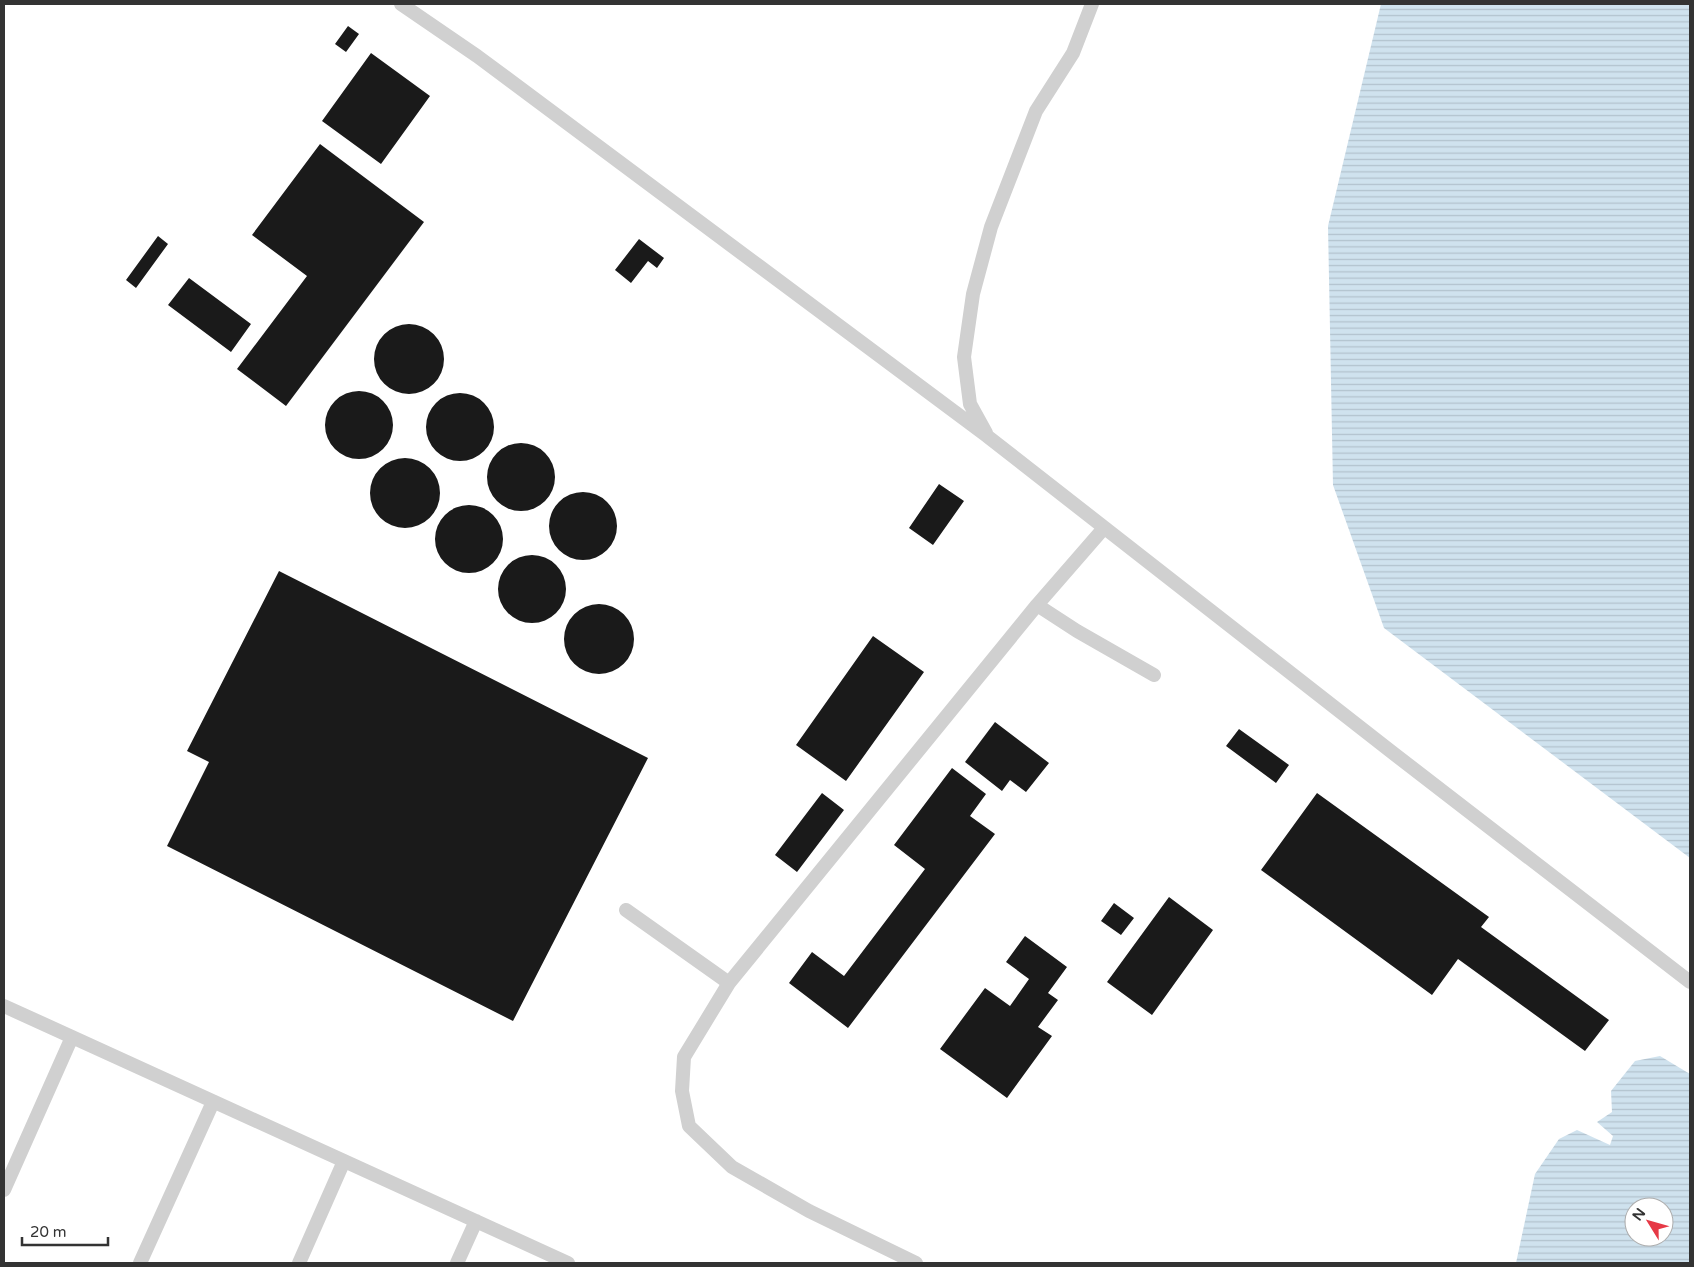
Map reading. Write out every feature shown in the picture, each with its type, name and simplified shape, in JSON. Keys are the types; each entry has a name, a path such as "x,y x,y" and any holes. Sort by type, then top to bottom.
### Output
{"lane":[{"path":"401,4 477,56 987,436 1690,982"},
{"path":"987,436 970,404 964,357 973,294 991,227 1036,111 1073,53 1092,4"},
{"path":"916,1263 809,1211 732,1167 689,1126 682,1090 684,1056 729,983 1037,605 1104,528"},
{"path":"1037,605 1077,631 1154,675"},
{"path":"626,910 729,983"},
{"path":"4,1006 476,1221 561,1262"},
{"path":"4,1190 72,1037"},
{"path":"140,1263 213,1102"},
{"path":"299,1263 344,1161"},
{"path":"457,1263 476,1221"}],"water":[{"path":"1381,4 1690,4 1690,858 1384,628 1333,485 1328,226"},
{"path":"1660,1056 1690,1074 1690,1263 1516,1263 1535,1174 1559,1139 1577,1130 1610,1145 1613,1136 1597,1122 1612,1112 1611,1091 1635,1061"}],"building":[{"path":"348,26 359,34 346,52 335,44"},
{"path":"371,53 430,96 381,164 322,121"},
{"path":"320,144 424,222 286,406 237,369 307,276 252,235"},
{"path":"158,236 168,244 136,288 126,280"},
{"path":"639,239 664,258 657,268 648,261 631,283 615,270"},
{"path":"189,278 251,324 231,352 168,305"},
{"path":"409,324 428,330 438,340 444,359 438,378 428,388 409,394 390,388 380,378 374,359 380,340 390,330"},
{"path":"352,391 366,391 378,396 388,406 393,418 393,432 388,444 378,454 366,459 352,459 340,454 330,444 325,432 325,418 330,406 340,396"},
{"path":"453,393 467,393 479,398 489,408 494,420 494,434 489,446 479,456 467,461 453,461 441,456 431,446 426,434 426,420 431,408 441,398"},
{"path":"514,443 528,443 540,448 550,458 555,470 555,484 550,496 540,506 528,511 514,511 502,506 492,496 487,484 487,470 492,458 502,448"},
{"path":"405,458 424,464 434,474 440,493 434,512 424,522 405,528 386,522 376,512 370,493 376,474 386,464"},
{"path":"939,484 964,501 933,545 909,528"},
{"path":"576,492 590,492 602,497 612,507 617,519 617,533 612,545 602,555 590,560 576,560 564,555 554,545 549,533 549,519 554,507 564,497"},
{"path":"462,505 476,505 488,510 498,520 503,532 503,546 498,558 488,568 476,573 462,573 450,568 440,558 435,546 435,532 440,520 450,510"},
{"path":"525,555 539,555 551,560 561,570 566,582 566,596 561,608 551,618 539,623 525,623 513,618 503,608 498,596 498,582 503,570 513,560"},
{"path":"279,571 648,758 513,1021 167,846 209,762 187,751"},
{"path":"599,604 618,610 628,620 634,639 628,658 618,668 599,674 580,668 570,658 564,639 570,620 580,610"},
{"path":"873,636 924,672 846,781 796,745"},
{"path":"995,722 1049,763 1026,792 1010,780 1002,791 965,762"},
{"path":"1239,729 1289,765 1276,783 1226,746"},
{"path":"952,768 986,794 970,816 995,834 848,1028 789,983 812,952 844,976 925,869 894,845"},
{"path":"822,793 844,810 797,872 775,855"},
{"path":"1317,793 1489,917 1481,927 1609,1020 1585,1051 1458,959 1432,995 1261,870"},
{"path":"1169,897 1213,930 1152,1015 1107,982"},
{"path":"1114,903 1134,918 1121,935 1101,921"},
{"path":"1025,936 1067,967 1048,993 1058,1000 1038,1027 1052,1036 1007,1098 940,1049 985,988 1010,1006 1029,979 1006,962"}]}
